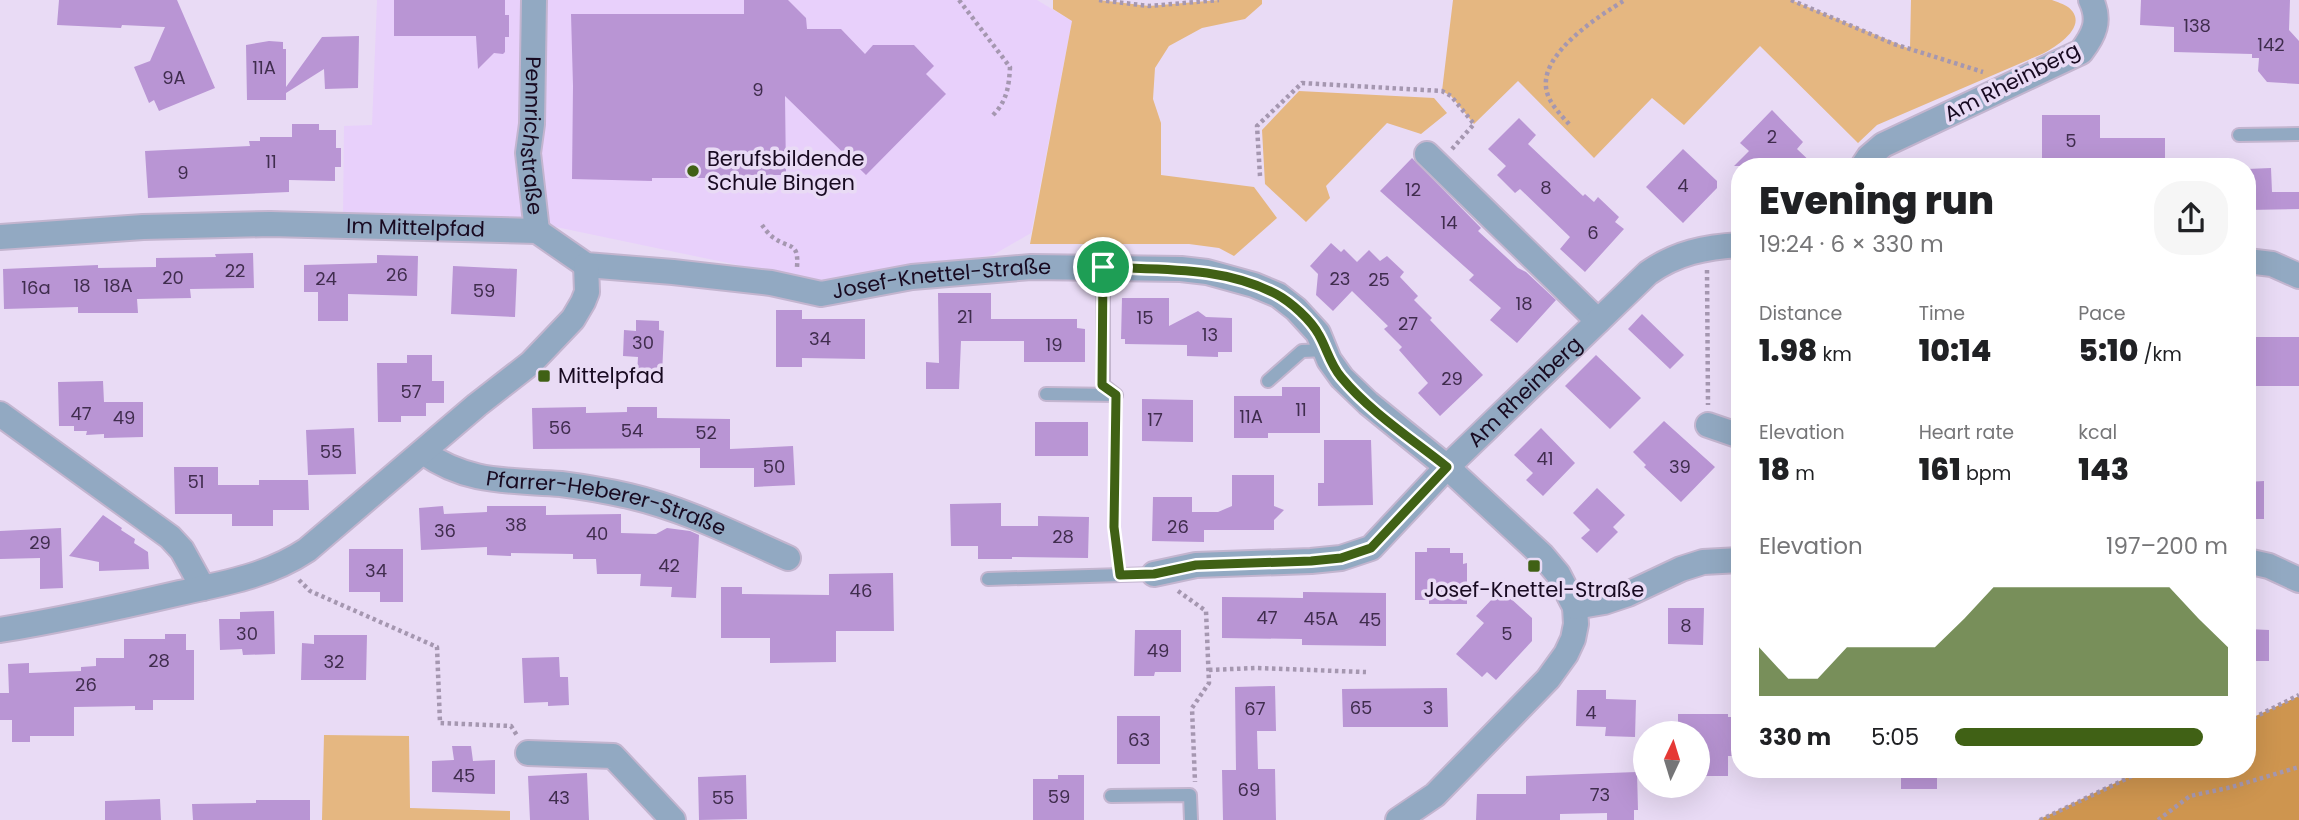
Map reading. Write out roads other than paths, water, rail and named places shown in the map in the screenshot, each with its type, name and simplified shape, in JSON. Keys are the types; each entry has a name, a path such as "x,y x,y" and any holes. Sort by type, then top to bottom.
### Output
{"street":[{"name":"Pennrichstraße","path":"534,0 528,153 537,231"},
{"name":"Am Rheinberg","path":"1868,158 1883,145 2081,52 2093,37 2096,25 2096,10 2091,0"},
{"name":"Am Rheinberg","path":"1433,159 1598,321"},
{"name":"Im Mittelpfad","path":"0,237 143,227 270,224 537,231"},
{"path":"0,630 81,616 244,579 283,565 307,550 477,405 531,363 573,319 587,292 586,265 537,231"},
{"name":"Am Rheinberg","path":"1154,574 1196,565 1341,558 1371,548 1447,467 1648,273 1677,256 1707,248 1731,246"},
{"path":"2256,262 2272,264 2299,276"},
{"name":"Josef-Knettel-Straße","path":"586,265 771,283 821,294 912,277 1031,267 1194,271 1254,285 1278,295 1296,309 1318,333 1325,351 1342,378 1368,403 1447,467 1542,555 1558,574 1576,607"},
{"path":"0,414 170,537 182,550 203,587"},
{"path":"1708,425 1731,433"},
{"name":"Pfarrer-Heberer-Straße","path":"423,452 441,465 488,480 585,487 653,502 788,558"},
{"path":"1398,820 1435,796 1548,679 1573,639 1576,607 1628,594 1681,569 1703,562 1731,560"},
{"path":"2256,563 2299,580"},
{"path":"528,753 612,756 673,820"}],"lane":[{"path":"2239,135 2299,134"},
{"path":"1046,394 1116,395 1102,385 1103,267"},
{"path":"1268,381 1302,351 1325,351"},
{"name":"Am Rheinberg","path":"988,579 1154,574"},
{"path":"1111,796 1190,795 1191,820"}],"place":[{"name":"Berufsbildende Schule Bingen","path":"693,171"},
{"name":"Mittelpfad","path":"544,376"},
{"name":"Josef-Knettel-Straße","path":"1534,566"}]}
